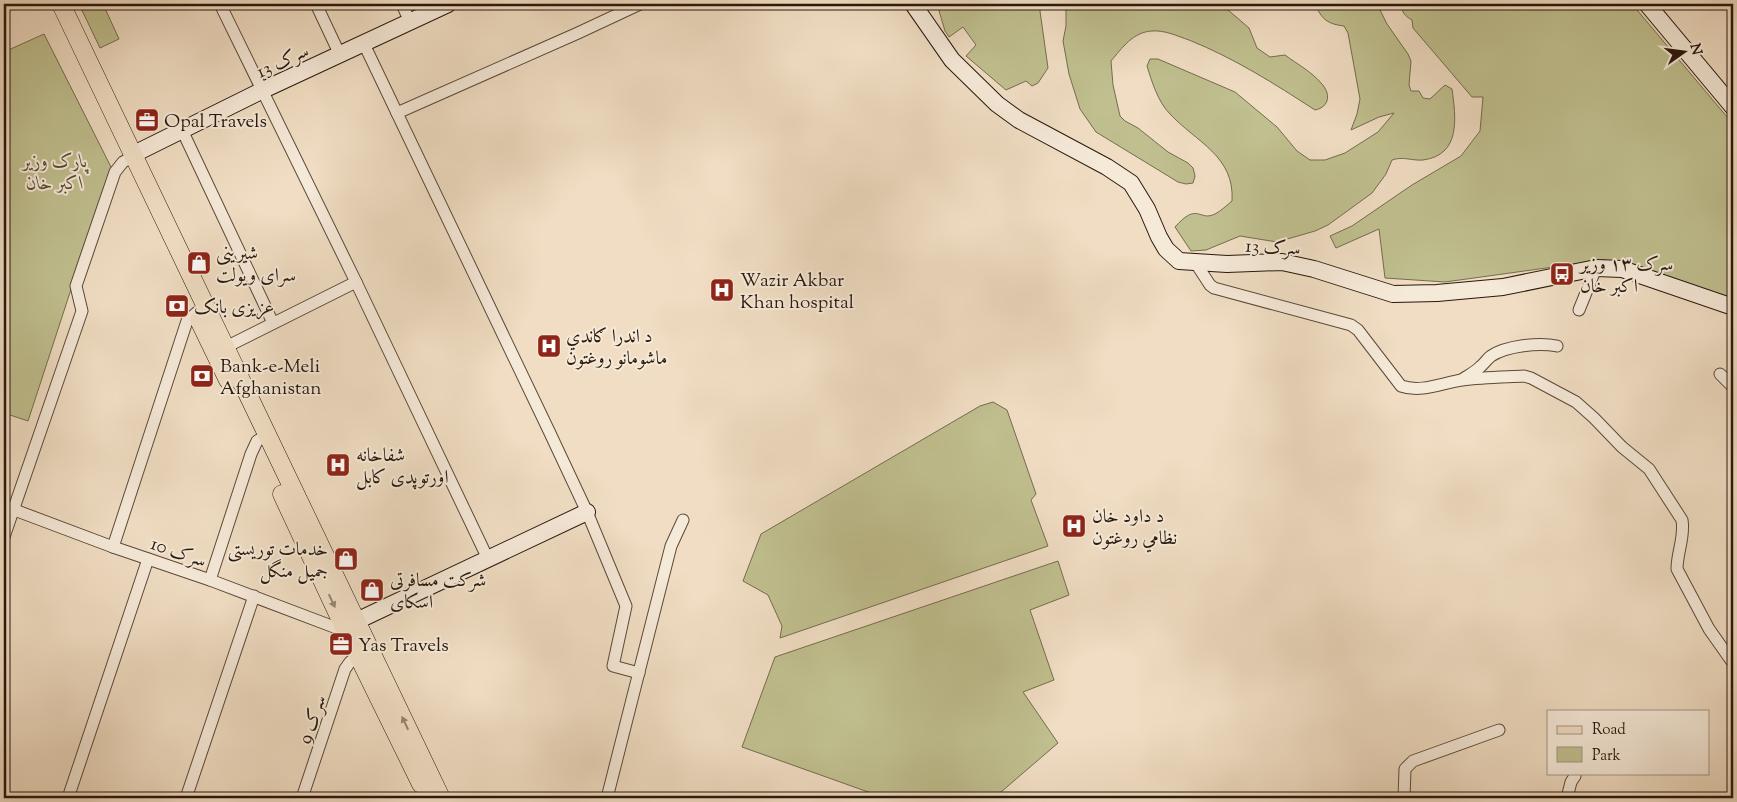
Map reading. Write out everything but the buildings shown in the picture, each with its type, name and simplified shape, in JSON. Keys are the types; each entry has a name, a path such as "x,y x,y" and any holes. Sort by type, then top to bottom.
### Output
{"main road":[{"path":"48,4 129,159"},
{"path":"61,4 129,159 431,795"},
{"path":"201,311 226,347 262,438"}],"street":[{"path":"220,4 356,282 488,559"},
{"path":"316,4 340,55"},
{"path":"402,4 410,22"},
{"name":"سرک 13","path":"129,159 140,151 263,90 448,4"},
{"path":"397,113 640,4"},
{"name":"سرک 13","path":"913,4 952,60 996,104 1018,120 1107,167 1131,183 1147,209 1166,249 1179,261 1227,264 1282,262 1314,269 1393,294 1504,288 1596,268 1622,269 1733,307"},
{"path":"1647,4 1733,107"},
{"path":"1661,4 1733,91"},
{"path":"364,44 587,512 626,606 613,666 639,673"},
{"path":"182,130 273,323"},
{"path":"4,537 9,507 82,311 76,286 115,172 129,159"},
{"path":"1195,262 1214,288 1351,325 1358,330 1401,386 1410,389 1424,388 1462,380 1524,376 1576,402 1622,447 1649,469 1682,520 1683,528 1677,569 1709,629 1733,663"},
{"path":"1579,310 1596,268"},
{"path":"226,347 356,282"},
{"path":"113,547 188,321 201,311"},
{"path":"1462,380 1498,353 1528,344 1544,343 1557,346"},
{"path":"1720,374 1733,387"},
{"path":"210,580 251,454 262,438"},
{"name":"سرک 10","path":"9,507 113,547 210,580 334,627 350,624"},
{"path":"350,624 587,512"},
{"path":"607,798 671,546 683,520"},
{"path":"68,798 148,559"},
{"path":"186,798 254,596"},
{"name":"سرک 9","path":"302,798 339,692 345,669 363,651"},
{"path":"1404,798 1405,769 1413,761 1499,730"},
{"path":"1567,798 1571,782 1575,776"}],"green space":[{"path":"79,4 103,4 119,39 100,48"},
{"path":"937,4 1039,4 1048,68 1038,83 1032,86 1026,81 1006,90 966,56 976,45 963,27 949,37 945,31"},
{"path":"1066,4 1221,4 1249,28 1257,48 1270,57 1285,55 1317,79 1326,91 1326,103 1315,110 1238,63 1189,40 1162,31 1139,34 1128,42 1111,61 1113,85 1120,116 1193,168 1195,176 1193,183 1178,182 1096,132 1080,109 1069,74 1063,41 1066,26"},
{"path":"1315,4 1377,4 1387,24 1411,61 1409,85 1411,91 1419,91 1423,98 1430,99 1445,85 1452,89 1455,123 1450,143 1444,151 1435,157 1423,160 1400,158 1392,160 1386,174 1372,193 1328,225 1315,231 1277,242 1240,236 1206,250 1191,251 1175,227 1189,215 1210,216 1219,211 1232,201 1231,185 1221,161 1180,124 1162,104 1147,66 1150,59 1158,59 1235,92 1277,127 1297,151 1310,160 1325,160 1345,153 1378,132 1394,113 1379,117 1351,130 1360,99 1348,33 1344,26 1326,20 1320,14"},
{"path":"1402,4 1632,4 1733,124 1733,298 1631,266 1604,260 1445,282 1385,278 1379,229 1336,248 1330,236 1352,226 1412,185 1461,156 1480,131 1483,97 1472,97 1413,28 1412,20 1404,14"},
{"name":"پارک وزیر اکبر خان","path":"44,34 111,167 28,421 4,413 4,52"},
{"path":"993,402 1007,410 1036,494 1031,500 1048,546 780,638 782,626 768,595 743,581 761,534 980,406"},
{"path":"1058,561 1069,595 1030,610 1054,680 1023,692 1058,743 994,798 885,798 742,747 775,657"}],"place":[{"name":"Opal Travels","path":"147,120"},
{"name":"شیرینی سرای ویولت","path":"199,263"},
{"name":"سرک ۱۳ وزیر اکبر خان","path":"1562,274"},
{"name":"Wazir Akbar Khan hospital","path":"722,290"},
{"name":"عزیزی بانک","path":"177,306"},
{"name":"د اندرا ګاندي ماشومانو روغتون","path":"549,346"},
{"name":"Bank-e-Meli Afghanistan","path":"202,376"},
{"name":"شفاخانه اورتوپدی کابل","path":"338,465"},
{"name":"د داود خان نظامي روغتون","path":"1074,526"},
{"name":"خدمات توریستی جمیل منگل","path":"346,559"},
{"name":"شرکت مسافرتی اسکای","path":"372,590"},
{"name":"Yas Travels","path":"341,644"}]}
